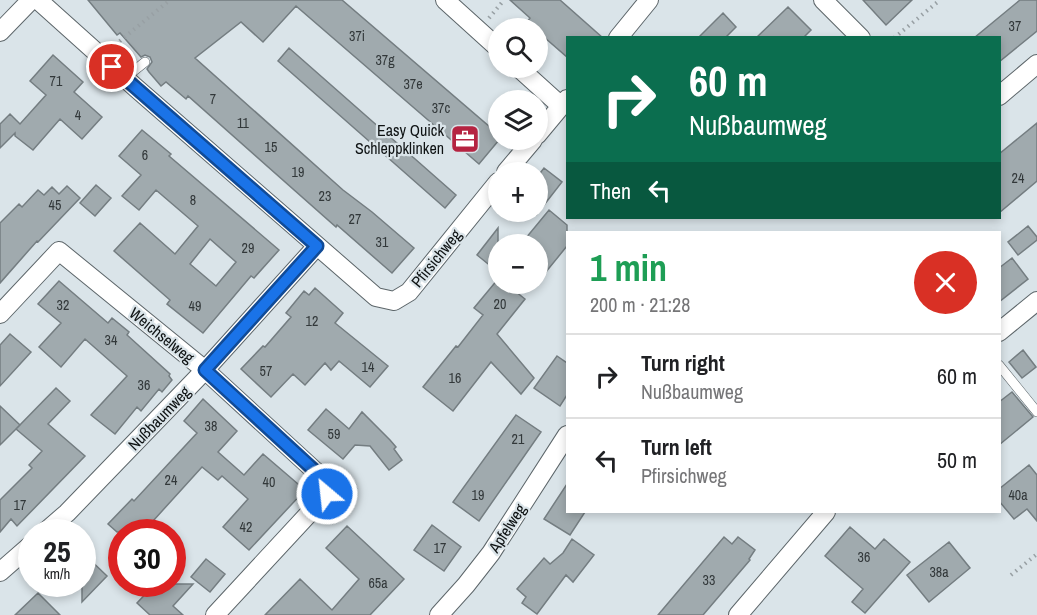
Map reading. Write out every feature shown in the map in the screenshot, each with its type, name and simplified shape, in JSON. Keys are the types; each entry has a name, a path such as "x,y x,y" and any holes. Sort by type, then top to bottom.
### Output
{"street":[{"path":"0,32 31,0"},
{"name":"Pfirsichweg","path":"38,0 376,297 394,301 409,292 488,194"},
{"path":"446,0 488,39"},
{"path":"620,36 649,0"},
{"path":"824,0 859,36"},
{"path":"1001,94 1037,64"},
{"path":"532,78 564,102 548,122"},
{"path":"514,162 525,150"},
{"name":"Nußbaumweg","path":"60,519 205,370 317,246"},
{"name":"Weichselweg","path":"0,314 59,251 205,370 327,482 327,494 215,615"},
{"path":"1001,330 1037,301"},
{"name":"Apfelweg","path":"439,615 491,553 566,437"},
{"path":"738,615 825,513"},
{"path":"0,572 18,556"}],"lane":[{"path":"125,78 145,62"},
{"path":"1001,367 1037,412"}],"path":[{"path":"100,56 170,0"},
{"path":"896,36 940,0"},
{"path":"1011,575 1037,554"}],"building":[{"path":"88,0 342,0 488,125 488,150 491,150 479,164 296,6 263,42 241,22 195,58 343,190 414,248 392,273 337,225 336,227 188,96 186,99 166,82 161,86 147,69 152,62 150,57 145,55 141,57 120,33 117,35"},
{"path":"510,0 560,0 601,36 566,36 566,56 548,41 548,18 530,18"},
{"path":"863,0 912,0 886,25"},
{"path":"1020,0 1037,0 1037,31 1001,60 1001,36 976,36"},
{"path":"788,7 811,30 805,36 758,36"},
{"path":"723,13 736,27 727,36 700,36"},
{"path":"289,48 456,195 445,208 278,61"},
{"path":"53,55 83,82 74,92 102,117 82,139 60,119 33,150 15,136 15,133 0,148 0,124 10,114 20,124 46,95 30,81"},
{"path":"1037,123 1037,181 1001,211 1001,152"},
{"path":"142,130 279,250 254,278 251,276 203,333 167,304 170,300 114,251 140,223 175,254 198,226 156,190 139,210 122,196 141,175 119,156","holes":["210,239 236,262 216,286 190,264"]},
{"path":"548,171 562,182 548,200"},
{"path":"96,185 111,198 95,216 80,203"},
{"path":"67,186 80,198 37,241 0,283 0,223 19,204 22,207 38,190 44,195 52,187 59,194"},
{"path":"549,210 567,225 566,247 548,269 548,234 529,234 539,222 548,222"},
{"path":"1028,226 1037,240 1018,255 1008,242"},
{"path":"488,241 488,264 477,255"},
{"path":"1012,258 1028,279 1001,300 1001,266"},
{"path":"59,281 108,323 112,318 129,332 127,335 170,374 172,380 162,392 159,389 141,411 137,407 115,434 91,415 127,376 85,339 61,367 39,347 61,323 38,304"},
{"path":"315,288 343,313 335,323 388,366 370,387 339,361 331,370 325,363 305,385 293,374 271,397 241,369 263,346 265,347 291,317 286,313 304,291 309,295"},
{"path":"488,291 488,294 519,294 525,299 497,334 534,378 521,394 491,362 453,411 423,387 483,315 474,308"},
{"path":"10,334 31,352 0,386 0,345"},
{"path":"1023,350 1036,367 1022,378 1009,362"},
{"path":"557,356 566,362 566,397 560,406 534,388"},
{"path":"56,388 70,401 48,424 85,456 24,519 18,519 17,526 11,519 0,532 0,500 32,468 29,465 42,451 16,429"},
{"path":"1012,392 1033,417 1001,443 1001,400"},
{"path":"203,399 237,431 218,452 244,475 263,454 305,490 249,550 223,527 248,499 222,476 218,480 202,467 155,519 113,519 132,499 134,501 197,433 184,421"},
{"path":"0,406 20,425 0,445"},
{"path":"326,409 349,429 362,412 396,447 394,449 402,460 389,470 370,446 355,445 343,459 308,430"},
{"path":"516,415 541,432 479,521 453,502"},
{"path":"1029,465 1037,475 1037,521 1027,509 1014,519 1001,503 1001,487"},
{"path":"566,486 566,513 584,513 570,535 544,519"},
{"path":"432,525 461,547 444,571 414,550"},
{"path":"347,526 404,579 370,615 265,615 300,579 332,610 359,579 326,548"},
{"path":"850,527 875,549 884,539 910,562 865,613 852,602 863,589 825,556"},
{"path":"724,537 732,544 738,537 755,550 750,560 703,615 658,615"},
{"path":"572,539 594,555 573,582 566,575 537,614 522,603 526,597 517,589 544,558 550,564 563,553"},
{"path":"949,542 970,568 929,602 907,575"},
{"path":"206,559 225,574 210,592 191,577"},
{"path":"96,565 107,576 96,587"},
{"path":"186,584 193,584 186,592"},
{"path":"34,597 42,597 60,615 15,615"},
{"path":"143,597 181,597 173,606 183,615 150,615 137,603"}],"place":[{"name":"Easy Quick Schleppklinken","path":"465,139"}],"route":[{"path":"112,67 317,246 205,370 327,482 327,494"}]}
